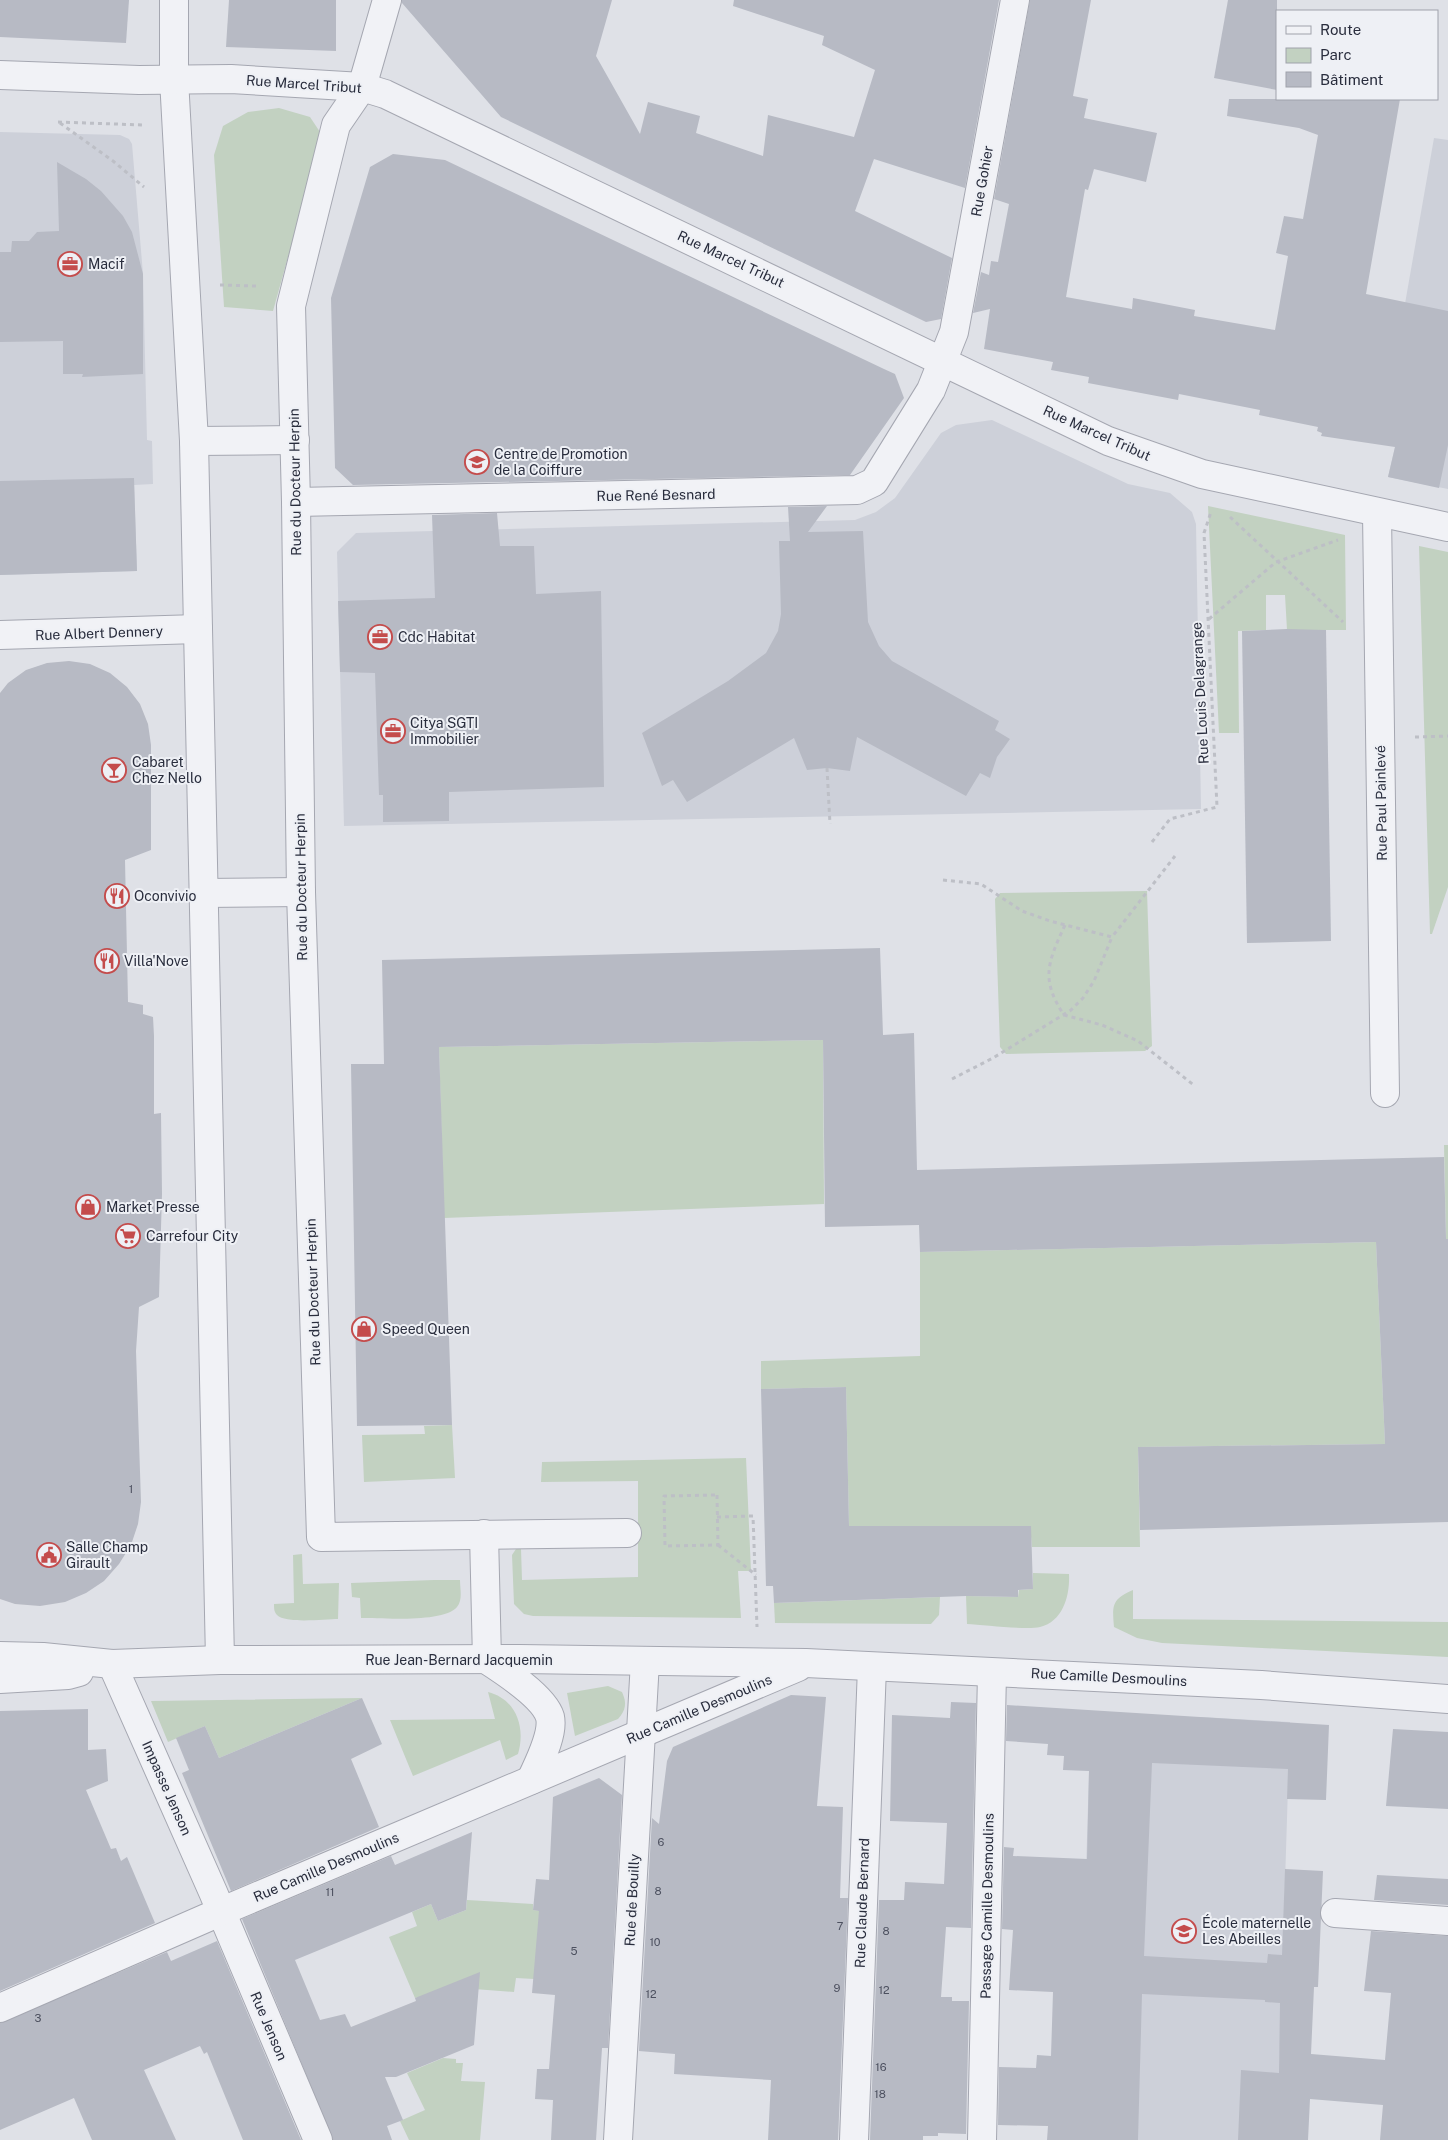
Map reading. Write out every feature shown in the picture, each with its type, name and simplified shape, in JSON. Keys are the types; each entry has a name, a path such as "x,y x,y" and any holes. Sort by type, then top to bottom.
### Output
{"street":[{"path":"174,0 176,126 194,441 220,1660"},
{"name":"Rue du Docteur Herpin","path":"387,0 362,86 336,125 292,306 301,892 321,1537 627,1532"},
{"name":"Rue Gohier","path":"942,360 954,332 1015,0"},
{"name":"Rue Marcel Tribut","path":"0,75 231,79 362,86 385,94 1108,441 1202,474 1219,490 1377,513 1448,527"},
{"name":"Rue René Besnard","path":"296,502 857,490 874,482 931,390 942,360"},
{"path":"194,441 295,440"},
{"name":"Rue Paul Painlevé","path":"1377,513 1384,1093"},
{"name":"Rue Albert Dennery","path":"0,636 198,629"},
{"path":"204,893 301,892"},
{"path":"484,1534 487,1660 516,1680 542,1704 550,1718 547,1744 531,1780"},
{"name":"Rue Jean-Bernard Jacquemin","path":"0,1656 43,1657 112,1664 220,1660 806,1663"},
{"name":"Rue de Bouilly","path":"618,2140 645,1661"},
{"name":"Rue Camille Desmoulins","path":"0,2008 220,1912 806,1663 1242,1684 1448,1699"},
{"name":"Rue Jean-Bernard Jacquemin","path":"0,1679 68,1675 112,1664"},
{"name":"Impasse Jenson","path":"112,1664 220,1912"},
{"name":"Rue Claude Bernard","path":"854,2140 872,1667"},
{"name":"Passage Camille Desmoulins","path":"982,2140 992,1673"},
{"name":"Rue Jenson","path":"220,1912 318,2140"},
{"path":"1334,1914 1448,1921"}],"path":[{"path":"145,188 113,161 58,122 176,126"},
{"path":"219,285 256,286"},
{"path":"1219,490 1276,562 1347,626 1379,650"},
{"name":"Rue Louis Delagrange","path":"1152,842 1170,820 1217,807 1204,533 1219,490"},
{"path":"1208,620 1276,562 1341,539"},
{"path":"827,768 830,824"},
{"path":"952,1079 993,1058 1064,1015 1083,998 1094,981 1112,937 1175,856"},
{"path":"943,880 981,884 1022,911 1065,925 1112,937"},
{"path":"1065,925 1050,964 1049,981 1052,997 1064,1015 1102,1025 1138,1041 1195,1086"},
{"path":"718,1545 717,1495 664,1496 665,1546 718,1545 756,1575"},
{"path":"717,1517 753,1516 759,1662"}],"shaded area":[{"path":"0,132 120,135 129,139 132,144 143,274 147,440 152,441 153,484 134,485 137,571 0,575"},
{"path":"1434,138 1448,140 1448,489 1388,477 1396,443 1399,338"},
{"path":"992,420 1128,484 1170,493 1192,512 1196,524 1201,809 344,826 337,552 356,533 855,520 876,512 895,498 941,433 956,425"},
{"name":"École maternelle Les Abeilles","path":"1201,1717 1290,1722 1277,2140 1078,2140 1089,1771"}],"green space":[{"path":"279,108 310,117 322,135 273,311 224,307 214,155 223,126 248,112"},
{"path":"1208,506 1345,535 1346,630 1287,630 1285,595 1266,595 1266,630 1238,631 1239,733 1219,733"},
{"path":"1419,546 1448,552 1448,887 1432,934 1430,934"},
{"path":"1147,891 1152,1046 1145,1051 1006,1054 1000,1047 995,899 1000,893"},
{"path":"823,1040 824,1204 444,1218 439,1047"},
{"path":"1444,1145 1448,1145 1448,1239 1446,1239"},
{"path":"1376,1242 1385,1444 1138,1447 1140,1547 1032,1547 1030,1526 849,1526 846,1387 761,1389 761,1361 920,1356 920,1252"},
{"path":"452,1425 455,1478 364,1482 362,1435 425,1434 424,1426"},
{"path":"746,1458 751,1571 738,1571 741,1618 533,1616 524,1614 514,1604 512,1555 516,1549 521,1549 522,1580 638,1577 638,1481 541,1482 542,1462"},
{"path":"302,1554 303,1584 339,1583 338,1619 288,1619 282,1618 275,1613 274,1604 294,1603 293,1555"},
{"path":"1033,1573 1069,1574 1067,1598 1055,1619 1048,1624 1034,1628 967,1624 966,1596 1018,1597 1019,1590 1033,1589"},
{"path":"460,1580 461,1598 457,1607 450,1612 426,1618 361,1618 360,1598 352,1597 351,1583"},
{"path":"1133,1590 1133,1619 1448,1622 1448,1657 1162,1643 1137,1638 1114,1627 1113,1613 1117,1600"},
{"path":"940,1597 939,1615 931,1624 775,1623 774,1603"},
{"path":"608,1686 622,1692 625,1706 621,1716 618,1719 575,1736 567,1693"},
{"path":"488,1692 506,1701 516,1716 521,1734 518,1754 506,1760 500,1740 413,1776 390,1720 495,1719"},
{"path":"362,1698 219,1758 205,1726 168,1742 151,1701"},
{"path":"467,1900 533,1904 533,1910 542,1911 534,1979 516,1978 514,1992 461,1988 415,1998 389,1937 417,1926 412,1912 431,1904 438,1921 466,1910"},
{"path":"443,2058 456,2059 456,2063 463,2063 461,2081 485,2082 480,2140 409,2140 400,2121 425,2110 407,2073"}],"building":[{"path":"0,0 129,0 126,43 0,37"},
{"path":"229,0 336,0 336,51 226,47"},
{"path":"402,0 612,0 596,56 640,134 648,102 700,116 696,133 763,156 768,115 854,137 875,70 822,45 824,36 733,6 734,0 999,0 965,188 874,159 855,211 952,258 941,319 926,322 501,117 402,3"},
{"path":"1030,0 1091,0 1073,96 1088,99 1084,118 1157,133 1146,182 1094,169 1088,190 1085,189 1066,297 1132,309 1133,298 1195,310 1194,316 1275,330 1288,256 1276,253 1284,216 1303,219 1318,135 1299,128 1227,116 1229,99 1400,100 1366,294 1448,311 1448,445 1439,488 1388,477 1395,447 1321,436 1322,433 1317,431 1318,427 1259,415 1260,410 1179,394 1178,400 1088,383 1089,377 1051,370 1053,362 984,349 990,309 973,313 981,272 989,275 991,261 998,262 1009,204 994,199"},
{"path":"1228,0 1277,0 1276,90 1214,78"},
{"path":"393,154 445,160 895,374 904,398 850,475 353,485 335,468 331,298 370,167"},
{"name":"Macif","path":"57,162 86,179 101,191 123,216 132,232 143,274 143,374 82,377 83,374 63,374 63,341 0,342 0,252 11,252 12,241 29,241 37,232 59,231"},
{"path":"134,478 137,571 0,575 0,481"},
{"path":"827,506 808,532 863,531 868,622 879,646 892,661 999,721 995,730 1010,739 997,757 990,778 980,773 966,796 857,737 850,771 827,768 807,770 794,738 687,802 673,780 662,786 642,733 728,681 766,653 778,631 781,614 779,541 790,541 788,507"},
{"path":"497,513 500,546 534,546 536,594 601,591 604,787 449,792 449,821 383,822 383,795 379,795 375,673 340,672 338,601 435,598 432,515"},
{"path":"1326,630 1331,941 1247,943 1242,631"},
{"path":"69,661 90,664 110,673 127,687 140,704 148,724 151,745 151,850 125,860 128,1002 143,1005 143,1014 153,1017 154,1114 161,1113 162,1194 159,1297 139,1307 136,1351 141,1502 138,1524 131,1545 119,1564 104,1581 86,1593 65,1602 40,1606 15,1604 0,1599 0,693 8,683 26,670 47,663"},
{"path":"880,948 883,1035 914,1033 917,1170 1444,1157 1446,1239 1448,1239 1448,1522 1140,1530 1138,1447 1385,1444 1376,1242 920,1252 919,1225 825,1227 823,1040 439,1047 452,1425 357,1426 351,1064 384,1064 382,960"},
{"path":"846,1387 849,1526 1031,1526 1033,1589 1018,1590 1018,1597 966,1596 774,1603 773,1586 766,1586 761,1389"},
{"path":"791,1695 826,1697 817,1806 843,1807 840,1898 848,1898 838,2140 768,2140 771,2080 674,2074 675,2054 639,2051 652,1818 659,1824 667,1761 673,1747"},
{"path":"362,1698 382,1744 351,1759 379,1827 231,1891 182,1773 189,1770 176,1738 205,1726 219,1758"},
{"path":"951,1702 976,1703 971,1928 946,1927 941,1997 952,1997 952,2001 969,2001 966,2134 938,2133 938,2136 923,2136 923,2140 870,2140 879,1900 904,1900 905,1882 944,1884 947,1823 890,1821 892,1715 950,1718"},
{"path":"1007,1705 1329,1725 1326,1800 1287,1799 1288,1769 1152,1763 1144,1956 1267,1963 1268,1954 1282,1955 1285,1869 1323,1871 1318,1987 1314,1987 1311,2054 1385,2060 1391,1993 1364,1991 1371,1931 1448,1936 1448,2140 1380,2140 1383,2105 1310,2099 1308,2140 1238,2140 1241,2070 1279,2073 1280,2003 1265,2002 1265,2000 1142,1994 1138,2140 1047,2140 1048,2126 998,2125 999,2067 1036,2068 1037,2055 1051,2056 1053,1992 1009,1990 1013,1930 1002,1929 1004,1847 1014,1848 1013,1856 1087,1859 1089,1771 1063,1770 1064,1756 1047,1755 1048,1744 1006,1741"},
{"path":"88,1709 88,1750 106,1749 108,1781 86,1790 111,1849 116,1848 121,1861 127,1857 155,1923 0,1991 0,1711"},
{"path":"1393,1729 1448,1732 1448,1809 1386,1806"},
{"path":"599,1778 622,1795 608,2048 602,2048 596,2140 551,2140 553,2100 535,2099 537,2069 549,2069 555,1995 532,1993 539,1911 533,1910 536,1879 549,1880 553,1797"},
{"path":"472,1832 466,1910 438,1921 431,1904 295,1960 320,2020 345,2014 351,2027 416,2001 415,1998 480,1972 474,2045 396,2077 385,2077 403,2120 387,2126 392,2140 333,2140 242,1919 391,1856 395,1865"},
{"path":"1377,1875 1448,1879 1448,1905 1374,1900"},
{"path":"217,1941 301,2140 243,2140 207,2052 204,2054 200,2046 144,2070 176,2140 92,2140 74,2098 0,2130 0,2023 167,1952 171,1961"}],"place":[{"name":"Macif","path":"70,264"},
{"name":"Centre de Promotion de la Coiffure","path":"477,462"},
{"name":"Cdc Habitat","path":"380,637"},
{"name":"Citya SGTI Immobilier","path":"393,731"},
{"name":"Cabaret Chez Nello","path":"114,770"},
{"name":"Oconvivio","path":"117,896"},
{"name":"Villa'Nove","path":"107,961"},
{"name":"Market Presse","path":"88,1207"},
{"name":"Carrefour City","path":"128,1236"},
{"name":"Speed Queen","path":"364,1329"},
{"name":"Salle Champ Girault","path":"49,1555"},
{"name":"École maternelle Les Abeilles","path":"1184,1931"}]}
